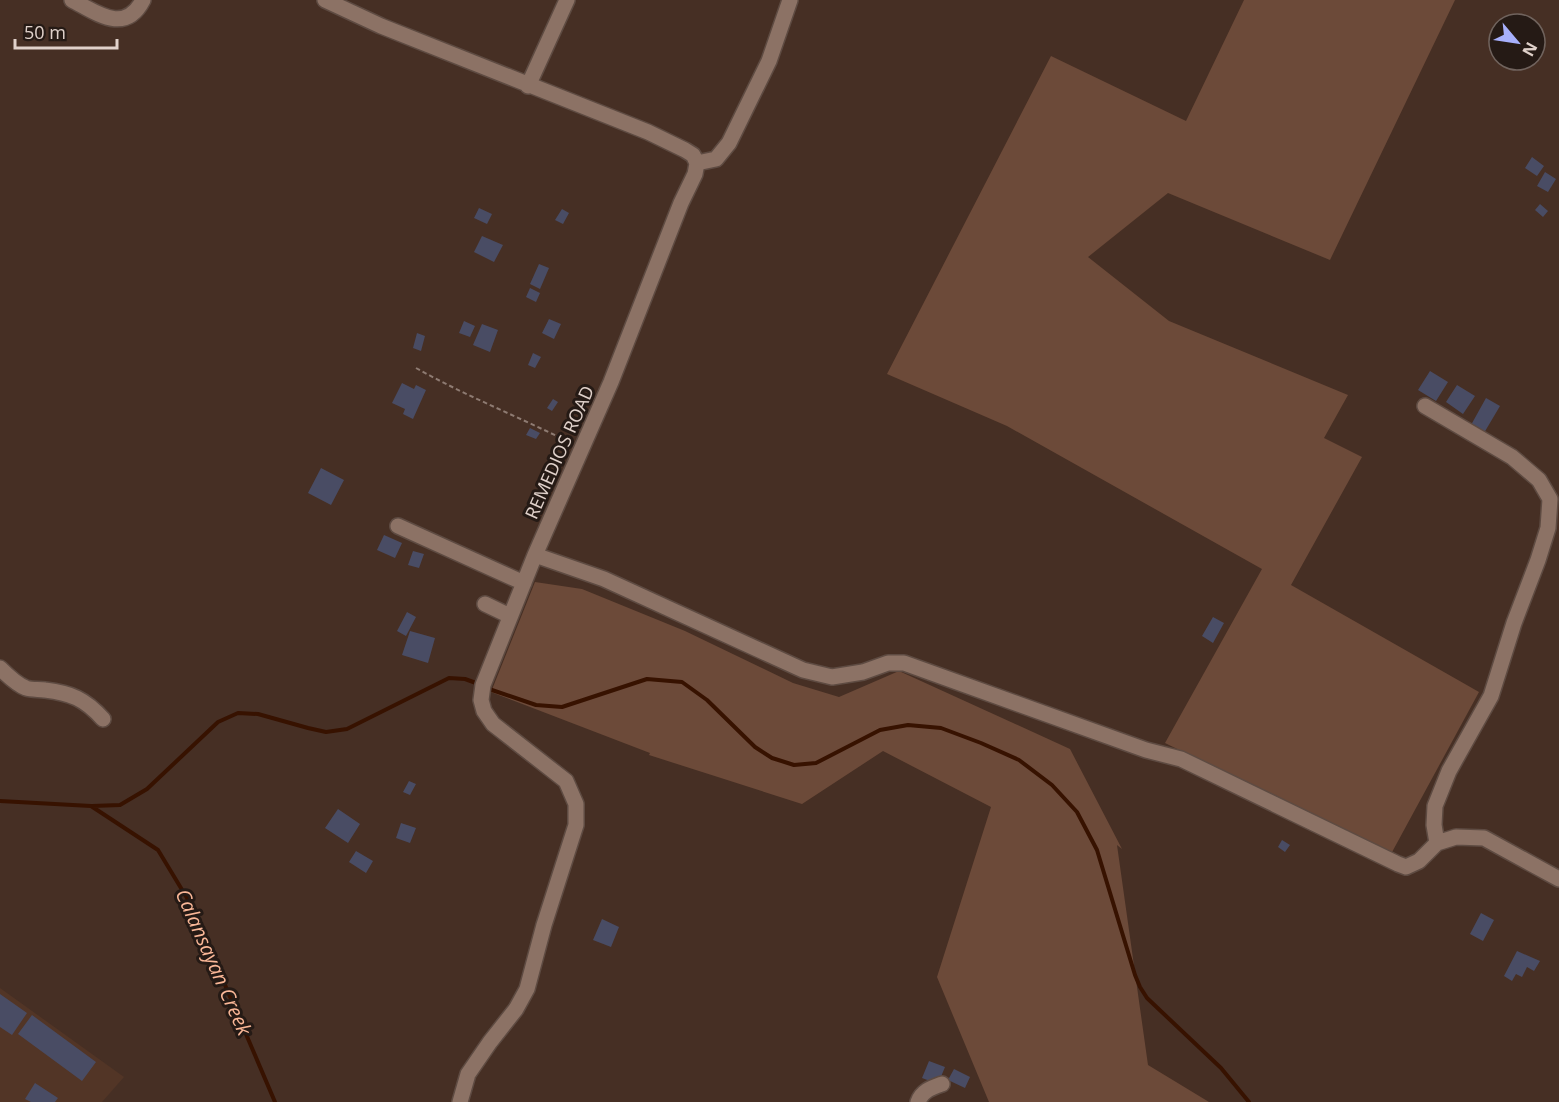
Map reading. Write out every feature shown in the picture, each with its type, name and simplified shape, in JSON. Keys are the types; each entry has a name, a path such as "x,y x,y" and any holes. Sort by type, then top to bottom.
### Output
{"street":[{"path":"72,0 104,16 125,19 132,15 143,0"},
{"path":"325,0 381,26 648,132 685,150 693,155 698,163 716,159 729,143 769,62 790,0"},
{"path":"528,86 567,0"},
{"name":"REMEDIOS ROAD","path":"460,1102 468,1074 516,1009 527,989 544,925 576,825 576,804 566,782 493,724 484,711 481,700 483,685 535,555 611,382 698,163"},
{"path":"1425,406 1512,457 1539,480 1550,499 1548,528 1491,696 1449,771 1436,806 1434,825 1437,843"},
{"path":"398,526 524,583"},
{"path":"535,555 604,579 803,670 832,677 863,672 888,663 904,663 1146,750 1181,759 1406,867 1419,861 1437,843 1456,837 1484,838 1559,879"},
{"path":"485,604 510,616"},
{"path":"0,668 10,678 26,688 73,695 91,705 103,719"},
{"path":"918,1102 920,1096 928,1089 942,1083"}],"path":[{"path":"416,368 447,386 581,448"}],"shaded area":[{"path":"1244,0 1455,0 1330,260 1168,193 1088,257 1169,321 1348,395 1324,438 1362,457 1291,585 1479,692 1391,854 1165,743 1262,569 1007,426 887,374 1051,56 1186,121"},
{"path":"535,582 582,589 685,631 793,683 839,697 899,671 1070,749 1122,849 1117,845 1148,1065 1209,1102 989,1102 937,977 991,807 883,751 802,804 649,755 650,753 491,692"},
{"path":"0,988 124,1077 102,1102 0,1102"}],"building":[{"path":"1532,157 1544,166 1537,176 1525,168"},
{"path":"1545,172 1556,179 1548,192 1537,186"},
{"path":"1540,204 1548,211 1543,217 1535,210"},
{"path":"479,208 492,214 487,224 474,218"},
{"path":"562,209 569,213 563,224 555,220"},
{"path":"482,236 503,245 494,262 474,252"},
{"path":"539,264 549,268 540,289 530,284"},
{"path":"530,288 540,293 536,302 526,297"},
{"path":"549,319 561,324 554,339 542,333"},
{"path":"464,321 475,326 470,337 459,333"},
{"path":"482,324 498,330 490,352 473,345"},
{"path":"417,333 425,336 421,351 413,348"},
{"path":"533,353 541,357 535,368 528,365"},
{"path":"1430,371 1448,382 1436,401 1418,390"},
{"path":"402,383 414,389 416,385 426,390 413,419 403,414 405,409 392,403"},
{"path":"1457,385 1475,396 1463,414 1446,402"},
{"path":"1486,398 1500,406 1484,433 1471,425"},
{"path":"553,399 558,402 552,411 547,408"},
{"path":"530,428 540,433 536,439 526,435"},
{"path":"321,468 344,480 331,505 308,493"},
{"path":"384,535 402,543 395,558 377,550"},
{"path":"413,551 424,554 419,568 408,565"},
{"path":"407,612 416,617 406,636 397,631"},
{"path":"1213,617 1224,623 1213,643 1202,636"},
{"path":"410,631 435,638 428,663 402,655"},
{"path":"409,781 416,784 410,795 403,792"},
{"path":"338,809 360,824 348,843 325,828"},
{"path":"401,823 416,828 410,843 396,838"},
{"path":"1282,840 1290,845 1285,852 1278,847"},
{"path":"356,851 373,861 366,873 349,862"},
{"path":"1481,913 1494,920 1483,941 1470,934"},
{"path":"602,919 619,927 611,947 593,940"},
{"path":"1517,951 1540,961 1534,971 1527,967 1522,977 1516,974 1512,981 1504,976"},
{"path":"0,994 27,1013 12,1035 0,1027"},
{"path":"32,1015 96,1062 82,1081 18,1034"},
{"path":"929,1061 945,1067 938,1084 922,1078"},
{"path":"954,1069 970,1077 965,1088 948,1080"},
{"path":"35,1083 58,1098 55,1102 31,1102 25,1099"}],"waterway":[{"path":"92,806 120,805 147,789 218,722 238,713 258,714 326,732 347,729 449,678 465,679 476,683"},
{"path":"489,689 536,705 562,707 647,679 682,682 707,700 755,747 772,758 794,765 816,763 880,730 908,725 941,728 1019,760 1052,785 1077,812 1097,850 1135,975 1147,998 1221,1068 1249,1102"},
{"name":"Calansayan Creek","path":"0,801 91,806 158,850 190,903 275,1102"}]}
